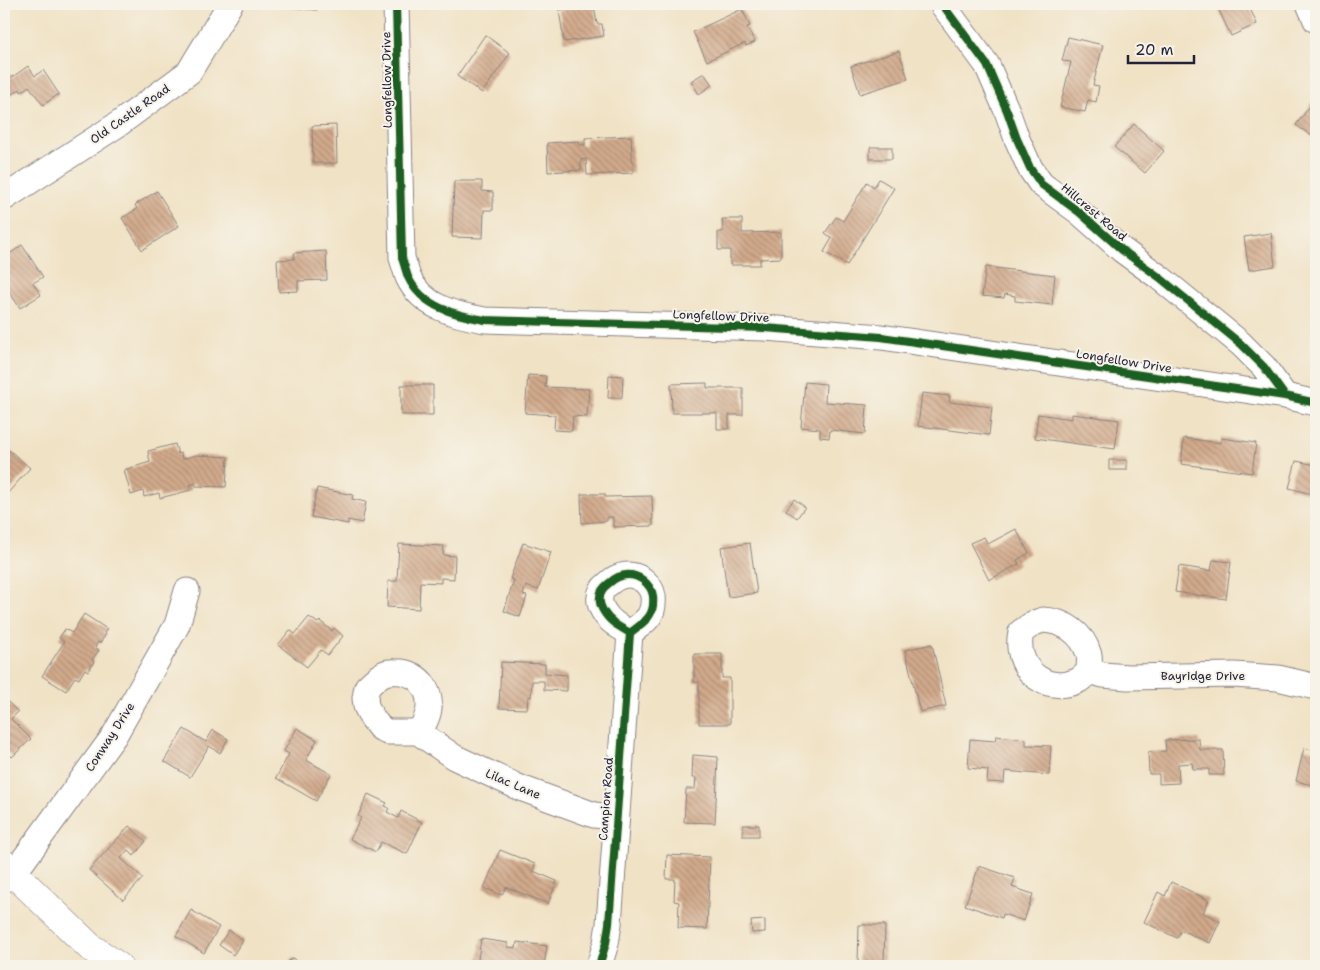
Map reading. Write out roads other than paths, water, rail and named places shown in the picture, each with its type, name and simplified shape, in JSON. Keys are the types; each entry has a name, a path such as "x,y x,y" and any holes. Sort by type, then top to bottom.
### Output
{"street":[{"name":"Old Castle Road","path":"4,198 120,124 189,72 230,4"},
{"name":"Longfellow Drive","path":"396,4 402,258 408,276 414,286 437,307 485,320 765,328 881,336 1285,396 1316,403"},
{"name":"Hillcrest Road","path":"942,4 987,65 1030,168 1041,184 1242,344 1264,367 1285,396"},
{"path":"1309,4 1316,20"},
{"name":"Conway Drive","path":"7,872 114,736 177,625 187,591"},
{"name":"Campion Road","path":"599,966 609,924 630,632"},
{"name":"Bayridge Drive","path":"1089,671 1103,675 1128,677 1234,675 1278,678 1316,687"},
{"name":"Lilac Lane","path":"418,732 454,757 518,787 594,815 616,817"},
{"path":"7,872 90,947 118,966"}]}
